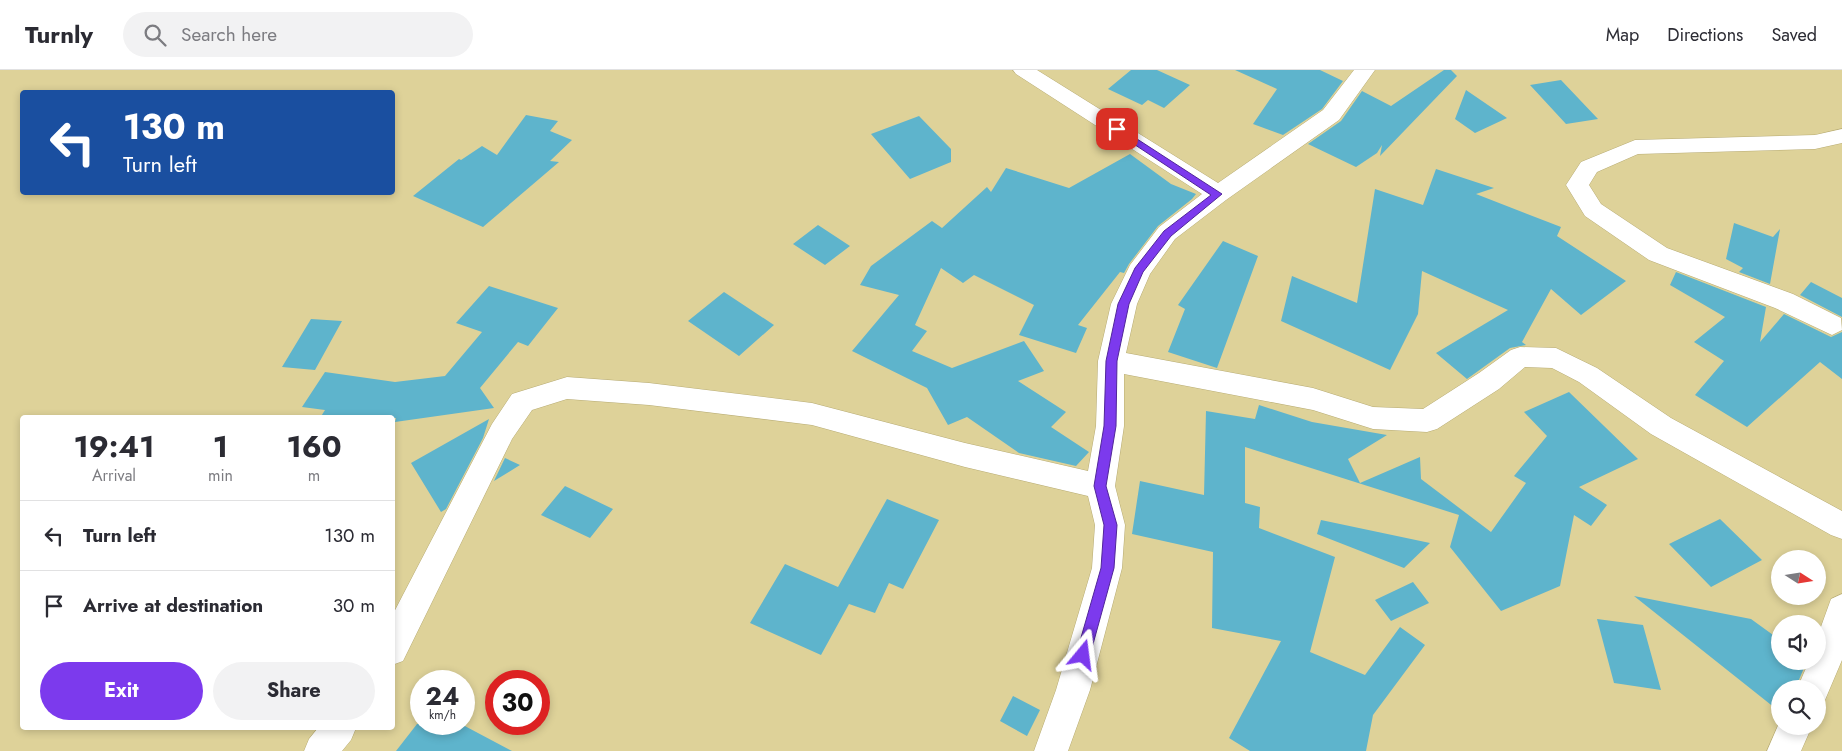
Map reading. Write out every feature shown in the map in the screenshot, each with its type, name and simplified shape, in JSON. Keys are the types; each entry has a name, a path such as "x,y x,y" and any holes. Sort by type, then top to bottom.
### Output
{"street":[{"path":"1023,70 1218,194"},
{"path":"1051,751 1073,690 1108,568 1110,525 1100,486 1110,426 1112,361 1124,304 1139,271 1167,233 1218,194 1331,114 1365,70"},
{"path":"1832,325 1784,301 1658,254 1593,210 1576,185 1589,167 1635,148 1815,142 1842,136"},
{"path":"1112,361 1313,398 1373,418 1427,422 1489,382 1520,357 1556,358 1588,375 1661,426 1842,526"},
{"path":"395,644 502,432 522,402 567,388 649,394 812,414 965,454 1100,486"},
{"path":"1817,680 1825,662 1842,609"},
{"path":"321,751 337,730"},
{"path":"1784,751 1791,735"}],"building":[{"path":"1131,70 1157,70 1190,85 1164,108 1148,100 1142,105 1108,89"},
{"path":"1235,70 1320,70 1343,81 1322,109 1283,135 1253,124 1277,89"},
{"path":"1444,70 1451,70 1457,76 1380,156 1382,145 1377,153 1356,167 1308,144 1341,121 1362,91 1391,106"},
{"path":"1561,80 1598,119 1566,124 1530,85"},
{"path":"1466,90 1507,118 1475,133 1455,119"},
{"path":"526,115 558,121 550,131 572,140 550,161 559,162 483,227 413,196 459,159 461,160 482,146 497,155"},
{"path":"919,116 951,149 951,162 910,179 871,134"},
{"path":"1130,154 1171,184 1196,194 1158,226 1124,273 1120,272 1078,325 1087,328 1076,353 1019,335 1034,305 974,275 963,283 941,268 915,325 927,331 912,351 952,368 1024,341 1044,371 1018,381 1066,412 1051,427 1089,452 1076,466 1019,453 967,417 948,425 927,388 852,351 899,295 860,285 871,266 932,221 942,228 987,187 991,192 1006,168 1069,188"},
{"path":"1436,169 1494,188 1476,194 1561,227 1557,236 1626,281 1581,315 1551,289 1522,342 1526,345 1510,348 1467,379 1436,353 1508,310 1422,271 1418,314 1390,370 1281,321 1292,276 1357,303 1375,189 1423,205"},
{"path":"1734,223 1773,237 1780,229 1770,284 1739,272 1743,268 1726,259"},
{"path":"818,225 850,246 825,265 793,244"},
{"path":"1223,241 1258,256 1217,368 1168,352 1185,309 1178,305"},
{"path":"1676,272 1766,307 1760,342 1784,314 1831,337 1842,332 1842,379 1820,362 1747,427 1695,395 1724,361 1694,342 1725,317 1670,285"},
{"path":"1811,282 1842,298 1842,317 1800,295"},
{"path":"489,286 558,308 528,346 518,342 480,388 494,408 395,422 395,415 322,415 325,410 302,407 325,372 395,382 445,376 482,332 456,323"},
{"path":"724,292 774,325 739,356 688,321"},
{"path":"311,319 342,321 315,370 282,367"},
{"path":"1569,392 1638,459 1579,487 1607,505 1591,526 1574,515 1560,586 1501,611 1450,547 1459,515 1245,447 1245,503 1260,507 1259,528 1335,557 1310,652 1365,675 1400,627 1425,645 1373,715 1366,751 1250,751 1229,738 1281,641 1212,628 1213,552 1132,534 1140,481 1204,495 1206,411 1255,419 1259,405 1312,422 1387,435 1348,459 1360,483 1420,457 1421,479 1491,532 1526,483 1514,476 1547,436 1524,412"},
{"path":"489,419 483,438 446,509 441,512 411,463"},
{"path":"505,458 520,465 494,481"},
{"path":"565,486 613,509 590,538 541,515"},
{"path":"887,499 939,520 903,589 889,583 875,613 849,604 821,655 750,623 785,564 838,587"},
{"path":"1720,519 1762,560 1711,587 1669,544"},
{"path":"1321,520 1430,543 1404,568 1317,534"},
{"path":"1413,582 1429,603 1391,621 1375,600"},
{"path":"1634,596 1751,619 1771,633 1771,670 1803,670 1799,680 1771,680 1771,705"},
{"path":"1597,619 1643,625 1661,690 1614,683"},
{"path":"1013,696 1040,710 1027,736 1000,721"},
{"path":"475,731 512,751 396,751 410,733 410,735 475,735"}],"route":[{"path":"1083,655 1108,568 1110,525 1100,486 1110,426 1112,361 1124,304 1139,271 1167,233 1218,194 1117,129"}]}
